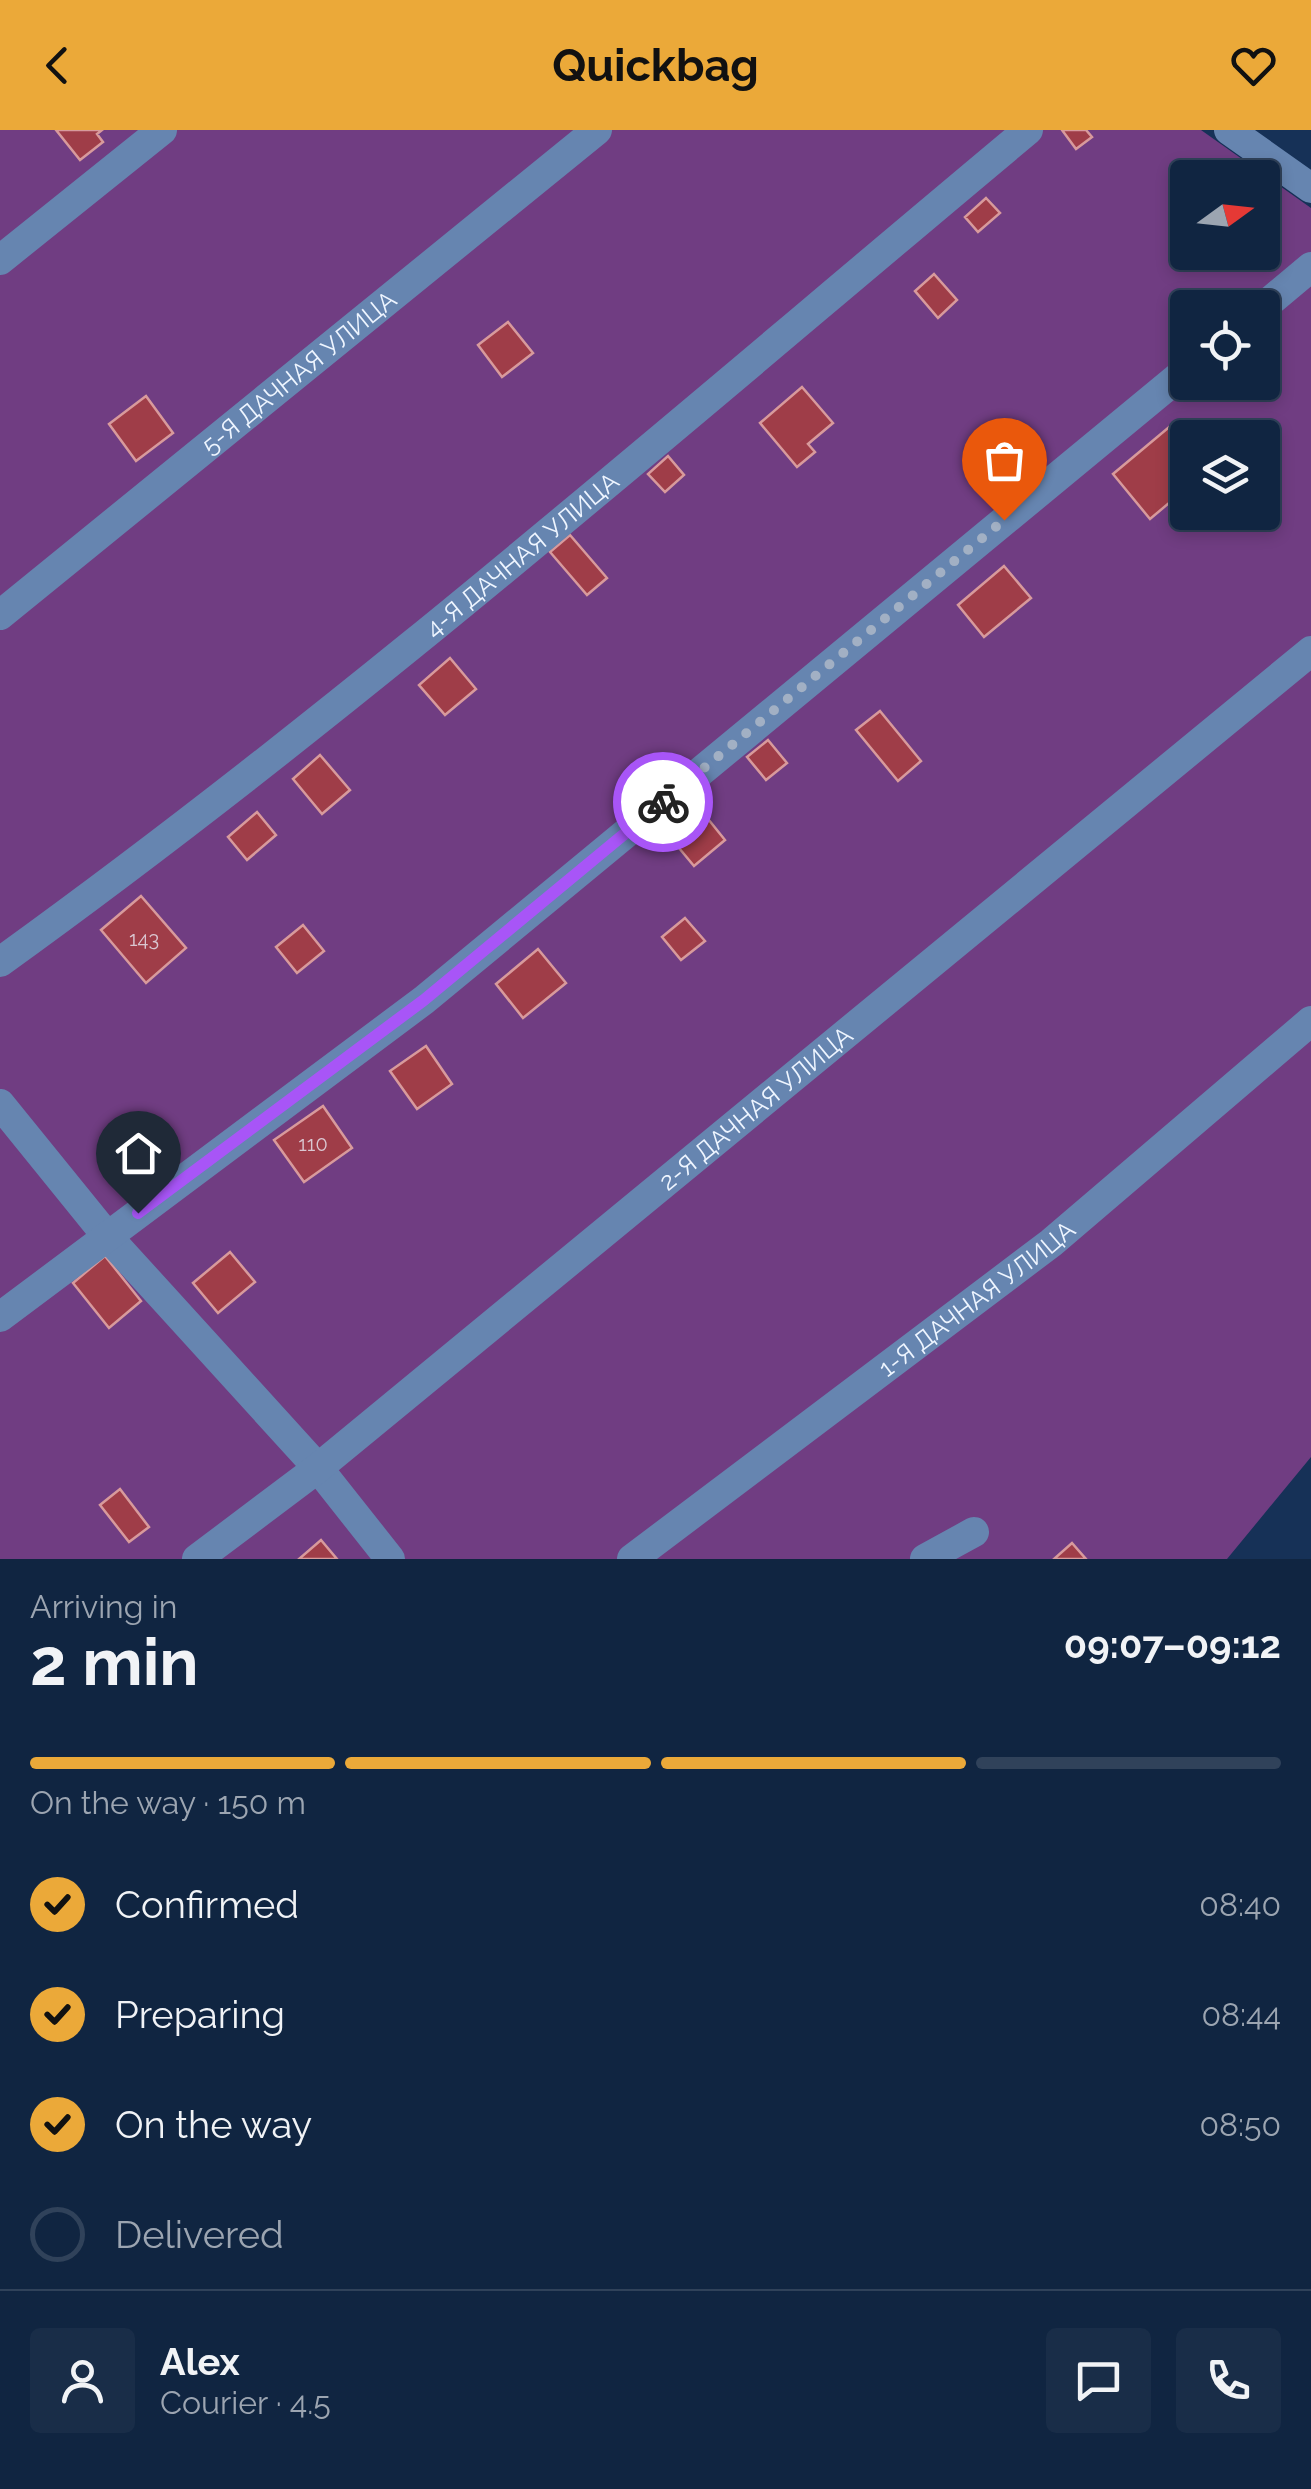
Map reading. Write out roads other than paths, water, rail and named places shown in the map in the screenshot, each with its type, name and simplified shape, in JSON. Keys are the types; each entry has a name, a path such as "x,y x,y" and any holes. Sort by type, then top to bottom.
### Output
{"street":[{"path":"0,260 162,130"},
{"name":"5-Я ДАЧНАЯ УЛИЦА","path":"0,615 598,130"},
{"name":"4-Я ДАЧНАЯ УЛИЦА","path":"0,962 164,843 393,660 1028,130"},
{"path":"1230,130 1311,188"},
{"path":"1280,293 1311,267"},
{"path":"0,1318 424,1000 1170,384"},
{"name":"2-Я ДАЧНАЯ УЛИЦА","path":"197,1559 318,1468 1311,652"},
{"name":"1-Я ДАЧНАЯ УЛИЦА","path":"632,1559 1052,1243 1311,1021"},
{"path":"0,1104 107,1236 318,1468 390,1559"},
{"path":"924,1559 974,1532"}]}
